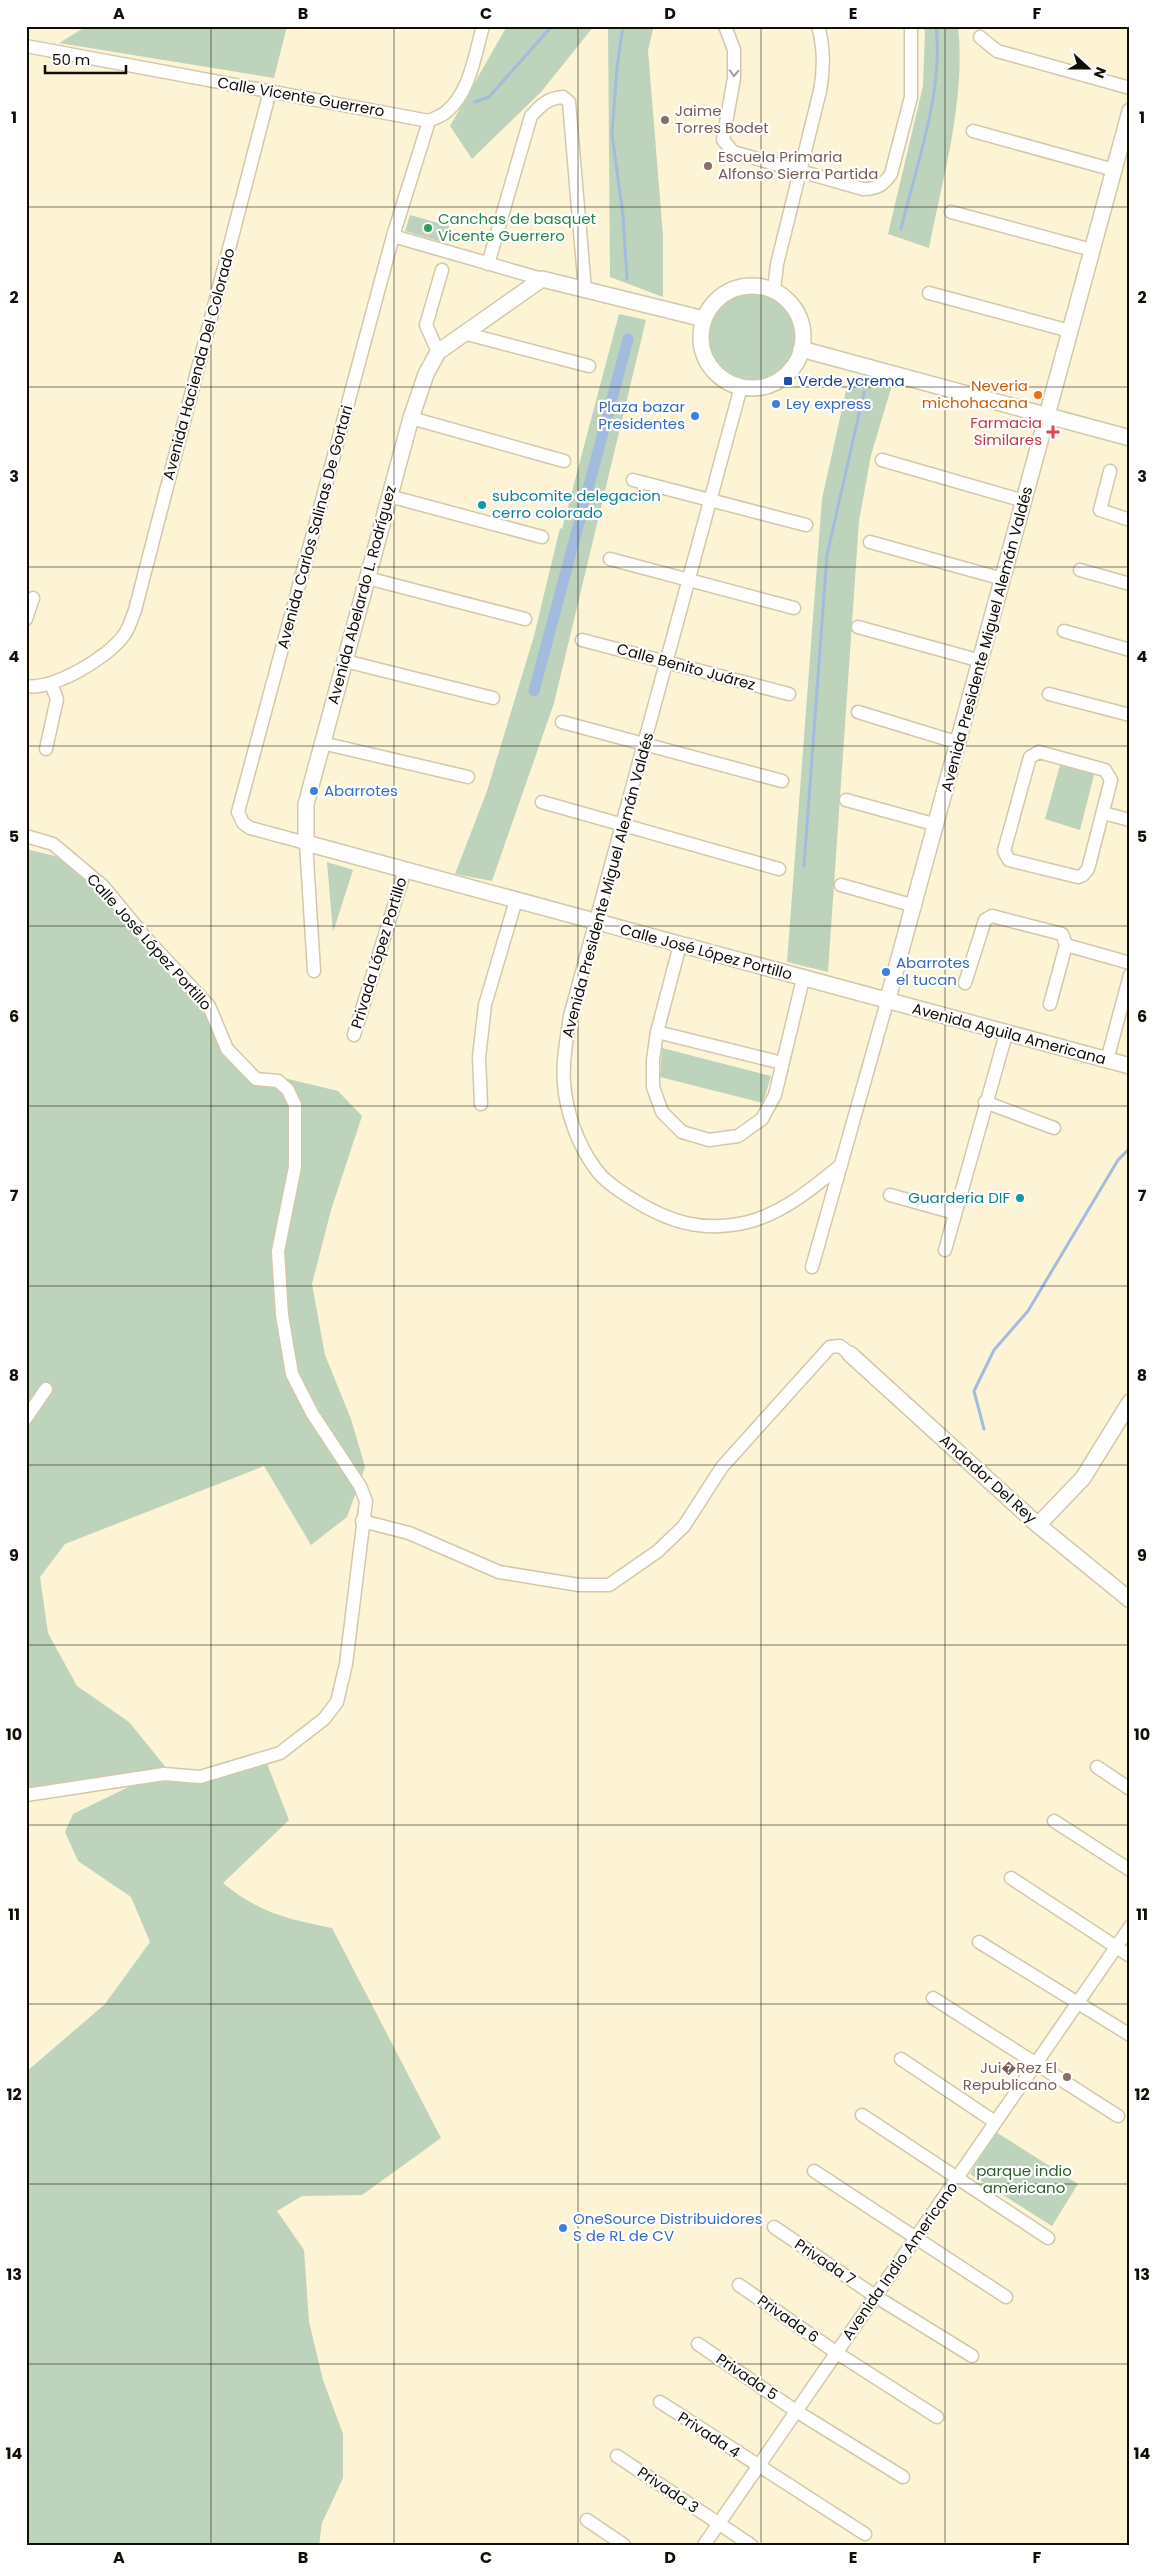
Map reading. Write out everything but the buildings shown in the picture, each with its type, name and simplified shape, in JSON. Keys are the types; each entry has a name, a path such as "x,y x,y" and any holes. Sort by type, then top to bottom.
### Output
{"street":[{"path":"429,121 445,114 456,102 465,86 483,26"},
{"path":"725,26 734,50 734,78 724,140 727,147 733,152 863,190 874,189 883,184 891,174 911,98 910,26"},
{"path":"774,290 777,264 802,172 823,74 822,39 818,26"},
{"path":"980,37 997,51 1130,88"},
{"name":"Calle Vicente Guerrero","path":"26,46 429,121"},
{"name":"Avenida Hacienda Del Colorado","path":"51,684 106,653 124,635 135,610 270,91"},
{"path":"488,264 531,116 542,103 554,98 563,97 569,102 585,290"},
{"name":"Avenida Presidente Miguel Alemán Valdés","path":"812,1267 915,906 1130,111"},
{"name":"Avenida Carlos Salinas De Gortari","path":"239,818 239,805 393,236 429,121"},
{"path":"973,131 1114,170"},
{"path":"951,212 1092,250"},
{"path":"393,236 542,279 704,319"},
{"path":"438,352 426,326 442,270"},
{"name":"Avenida Abelardo L. Rodríguez","path":"306,843 306,804 389,496 411,418 426,374 438,352 542,279"},
{"path":"761,286 774,290 786,298 795,309 801,322 803,335 802,349 789,372 779,380 754,388 741,387 728,382 716,373 707,361 702,348 701,333 704,319 711,306 721,296 733,289 761,286"},
{"path":"928,293 1070,331"},
{"path":"463,333 588,366"},
{"path":"802,349 1130,438"},
{"name":"Avenida Presidente Miguel Alemán Valdés","path":"741,387 570,1016 565,1053 564,1084 574,1129 596,1170 616,1189 656,1215 692,1225 727,1226 750,1221 788,1205 841,1165"},
{"path":"411,418 564,461"},
{"path":"882,460 1024,500"},
{"path":"1110,471 1100,510 1130,520"},
{"path":"633,480 806,525"},
{"path":"389,496 542,537"},
{"path":"870,542 1003,579"},
{"path":"610,559 794,608"},
{"path":"1080,570 1130,584"},
{"path":"367,578 525,620"},
{"path":"26,619 33,598"},
{"path":"858,627 981,661"},
{"path":"1064,631 1130,650"},
{"name":"Calle Benito Juárez","path":"582,640 789,694"},
{"path":"344,661 492,698"},
{"path":"26,686 51,684 57,699 46,749"},
{"path":"1050,694 1130,715"},
{"path":"858,712 959,743"},
{"path":"562,722 782,781"},
{"path":"322,743 468,776"},
{"path":"1039,752 1105,770 1111,780 1102,813 1088,869 1083,875 1078,876 1009,860 1005,856 1004,851 1030,758 1034,753 1039,752"},
{"path":"846,800 937,825"},
{"path":"542,802 779,869"},
{"path":"1102,813 1130,820"},
{"name":"Calle José López Portillo","path":"239,818 250,828 887,1002"},
{"name":"Calle José López Portillo","path":"26,836 53,844 103,886 144,936 210,1006 227,1049 256,1079 278,1081 288,1090 295,1105 295,1167 278,1251 282,1316 292,1374 312,1412 360,1486 366,1500 346,1664 337,1702 324,1719 280,1753 200,1777 164,1774 26,1795"},
{"path":"306,843 314,971"},
{"name":"Privada López Portillo","path":"354,1035 405,870"},
{"path":"841,885 915,906"},
{"path":"481,1104 479,1057 485,1005 516,900"},
{"path":"965,983 988,917 1058,933 1066,940 1066,946 1050,1004"},
{"path":"680,945 657,1032 653,1060 653,1087 662,1112 682,1132 710,1140 738,1136 762,1119 775,1095 803,979"},
{"path":"1066,946 1130,963"},
{"path":"1107,1060 1130,975"},
{"name":"Avenida Aguila Americana","path":"887,1002 1130,1066"},
{"path":"657,1032 782,1063"},
{"path":"945,1250 985,1102 1006,1034"},
{"path":"985,1102 1054,1128"},
{"path":"890,1195 955,1213"},
{"path":"362,1521 409,1533 499,1572 579,1585 609,1584 658,1551 684,1526 722,1467 830,1348 840,1346 850,1354"},
{"name":"Andador Del Rey","path":"850,1354 1038,1526 1130,1600"},
{"path":"26,1418 46,1389"},
{"path":"1038,1526 1083,1478 1130,1402"},
{"path":"1097,1767 1130,1789"},
{"path":"1054,1821 1130,1870"},
{"path":"1011,1878 1130,1956"},
{"name":"Avenida Indio Americano","path":"704,2545 1130,1927"},
{"path":"979,1942 1130,2035"},
{"path":"934,1998 1118,2116"},
{"path":"901,2058 995,2122"},
{"path":"862,2115 1048,2238"},
{"path":"814,2171 1006,2297"},
{"name":"Privada 7","path":"774,2227 875,2296 972,2356"},
{"name":"Privada 6","path":"739,2285 937,2417"},
{"name":"Privada 5","path":"698,2344 796,2411 903,2476"},
{"name":"Privada 4","path":"660,2402 758,2467 865,2534"},
{"name":"Privada 3","path":"617,2456 751,2545"},
{"path":"587,2520 624,2545"}],"green space":[{"path":"87,26 287,26 274,78 59,43"},
{"path":"507,26 594,26 541,92 472,159 450,126"},
{"path":"608,26 654,26 648,50 663,236 663,297 610,277"},
{"path":"923,26 958,26 960,54 959,82 952,138 929,248 888,234 923,86 925,32"},
{"path":"410,215 449,226 445,243 405,231"},
{"path":"752,292 769,295 784,305 794,320 797,337 794,354 784,369 769,379 752,382 735,379 720,369 710,354 707,337 710,320 720,305 735,295"},
{"path":"619,314 646,320 554,703 492,881 455,874 487,791 534,636 560,528 562,529"},
{"path":"849,377 892,385 871,455 859,521 828,972 787,962 822,499"},
{"path":"1062,758 1096,767 1080,830 1045,819"},
{"path":"26,849 75,861 209,1010 251,1070 338,1091 362,1116 331,1210 312,1284 325,1355 351,1419 365,1467 347,1517 311,1545 264,1466 65,1544 40,1577 48,1633 77,1686 129,1722 168,1770 204,1770 266,1761 289,1820 223,1883 261,1908 287,1918 332,1928 441,2138 362,2195 302,2196 277,2211 304,2250 309,2322 323,2380 343,2434 343,2478 322,2523 319,2545 26,2545 26,2072 105,2004 150,1942 131,1897 78,1861 65,1832 73,1814 145,1779 26,1791"},
{"path":"327,862 353,870 333,932"},
{"path":"662,1048 771,1076 763,1103 660,1077"},
{"name":"parque indio americano","path":"996,2132 1078,2184 1052,2226 970,2174"}],"waterway":[{"path":"475,102 489,97 552,26"},
{"path":"623,26 617,68 612,134 623,215 627,279"},
{"path":"901,229 921,154 932,102 936,76 936,26"},
{"path":"534,691 628,339"},
{"path":"804,866 827,555 864,392"},
{"path":"984,1429 974,1391 994,1350 1028,1311 1118,1160 1130,1148"}],"place":[{"name":"Jaime Torres Bodet","path":"665,120"},
{"name":"Escuela Primaria Alfonso Sierra Partida","path":"708,166"},
{"name":"Canchas de basquet Vicente Guerrero","path":"428,228"},
{"name":"Verde ycrema","path":"788,381"},
{"name":"Neveria michohacana","path":"1038,395"},
{"name":"Ley express","path":"776,404"},
{"name":"Plaza bazar Presidentes","path":"695,416"},
{"name":"Farmacia Similares","path":"1053,432"},
{"name":"subcomite delegacion cerro colorado","path":"482,505"},
{"name":"Abarrotes","path":"314,791"},
{"name":"Abarrotes el tucan","path":"886,972"},
{"name":"Guarderia DIF","path":"1020,1198"},
{"name":"Jui�Rez El Republicano","path":"1067,2077"},
{"name":"OneSource Distribuidores S de RL de CV","path":"563,2228"}]}
